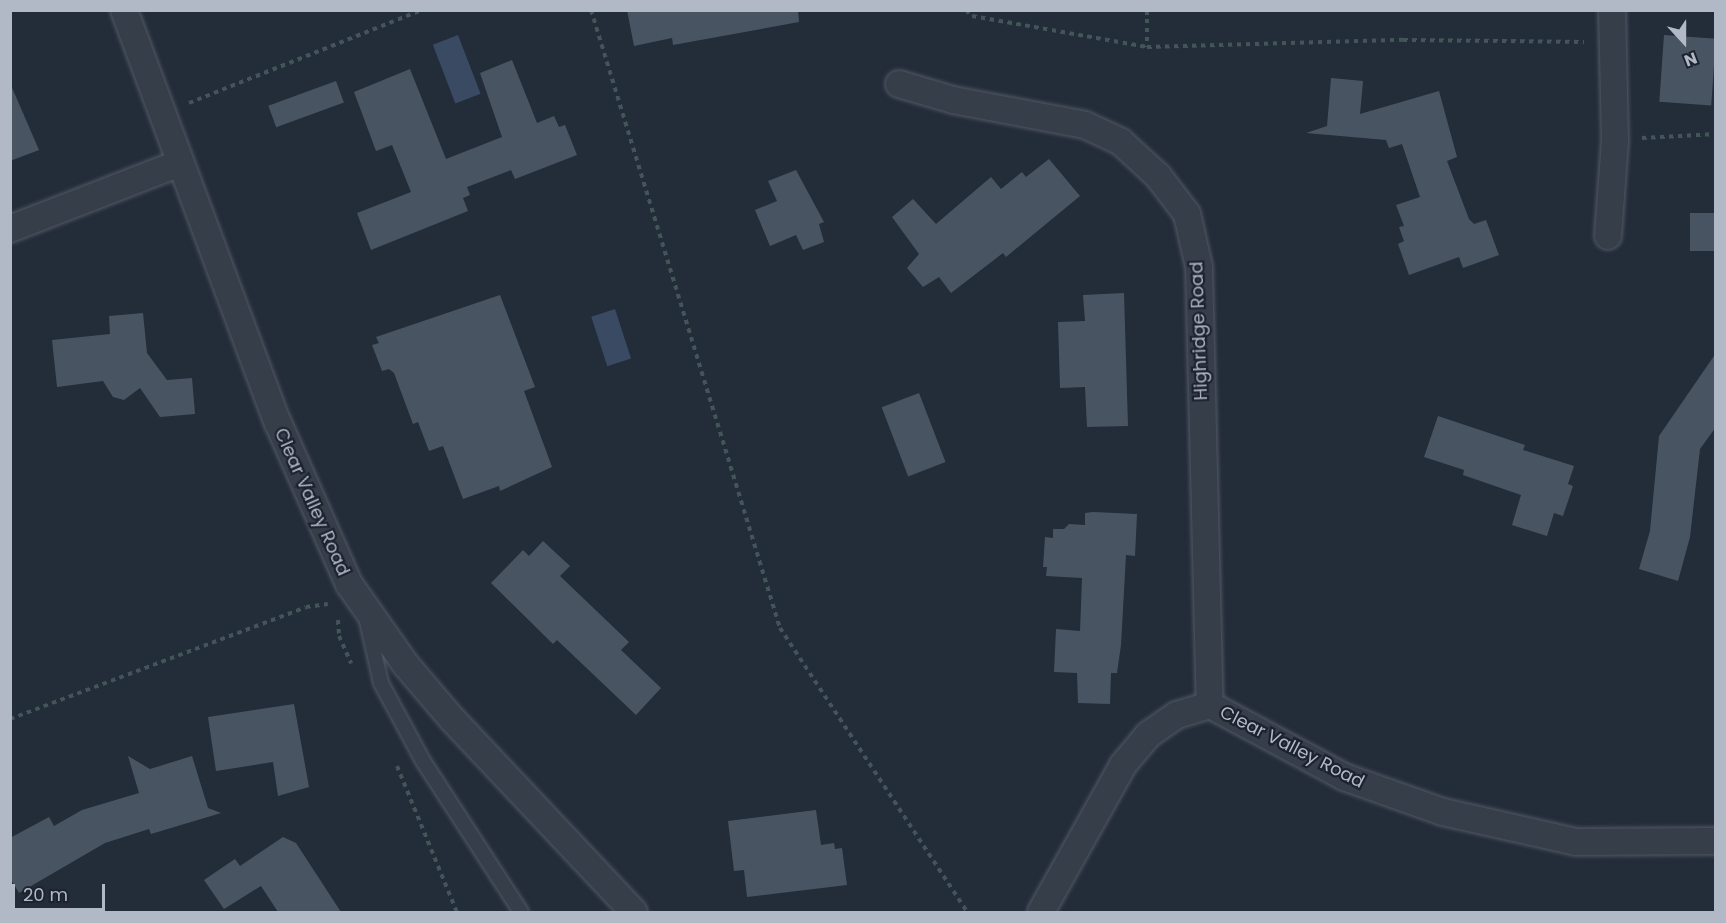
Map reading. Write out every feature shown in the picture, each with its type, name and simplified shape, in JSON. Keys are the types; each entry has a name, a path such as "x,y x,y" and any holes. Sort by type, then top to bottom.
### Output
{"street":[{"name":"Clear Valley Road","path":"124,10 178,164 278,423 349,584 406,665 452,719 576,855 634,912"},
{"path":"1608,236 1615,140 1612,10"},
{"name":"Highridge Road","path":"899,84 953,100 1085,125 1121,142 1158,176 1187,214 1199,267 1209,705"},
{"path":"10,229 178,164"},
{"name":"Clear Valley Road","path":"1041,912 1122,765 1148,735 1177,715 1209,705 1344,777 1443,812 1576,842 1716,841"}],"lane":[{"path":"364,606 372,656 381,683 423,761 521,912"}],"path":[{"path":"161,115 422,10"},
{"path":"591,10 780,628 967,912"},
{"path":"966,10 972,16 1147,47 1403,40 1613,42"},
{"path":"1147,10 1147,47"},
{"path":"1615,140 1716,134"},
{"path":"10,719 306,607 336,603"}],"water":[{"path":"458,35 481,94 455,103 433,45"},
{"path":"615,309 631,358 607,366 591,317"}],"building":[{"path":"627,10 798,10 799,22 673,45 672,38 634,46"},
{"path":"1664,35 1716,39 1711,105 1659,102"},
{"path":"512,60 537,123 554,116 559,127 565,125 577,155 515,179 511,170 467,187 470,195 463,198 468,211 371,250 357,213 411,192 392,145 376,151 354,92 410,69 446,159 502,137 480,73"},
{"path":"1331,78 1363,81 1360,114 1439,91 1457,157 1447,161 1469,219 1474,224 1486,220 1499,255 1463,268 1459,257 1409,275 1398,244 1404,241 1399,227 1404,226 1396,205 1420,197 1402,144 1389,148 1386,140 1306,133 1327,126"},
{"path":"336,81 344,103 276,127 268,106"},
{"path":"10,83 39,150 10,161"},
{"path":"1049,159 1080,196 1006,257 1003,253 951,293 939,277 923,287 907,268 919,254 892,217 913,199 936,224 991,177 1001,189 1022,172 1026,177"},
{"path":"796,170 824,222 819,224 824,242 803,250 796,235 770,246 755,210 777,201 768,181"},
{"path":"1690,213 1716,213 1716,251 1690,251"},
{"path":"1124,293 1128,426 1087,427 1085,387 1060,388 1058,322 1085,321 1083,295"},
{"path":"500,295 535,387 524,391 552,467 500,491 499,486 463,499 443,446 429,451 418,422 413,424 394,373 389,369 382,371 372,345 379,343 376,337"},
{"path":"143,313 147,353 167,380 192,378 195,414 160,417 140,388 124,400 113,397 103,381 57,387 52,340 110,334 109,316"},
{"path":"1716,353 1716,427 1700,449 1690,537 1678,581 1639,569 1650,531 1659,436"},
{"path":"919,393 946,462 908,476 882,407"},
{"path":"1438,416 1525,445 1523,450 1574,466 1568,484 1573,486 1563,516 1554,513 1547,536 1512,525 1521,495 1463,475 1464,470 1424,457"},
{"path":"1085,513 1137,514 1135,556 1126,555 1121,645 1117,673 1111,673 1110,704 1078,703 1077,673 1054,672 1056,629 1080,631 1082,578 1046,576 1047,567 1043,567 1045,537 1053,538 1053,529 1064,529 1069,524 1085,525"},
{"path":"543,541 570,566 560,576 629,642 621,650 661,688 636,715 557,640 553,644 491,583 523,550 529,556"},
{"path":"294,704 309,787 278,796 273,762 216,771 208,717"},
{"path":"128,756 150,769 192,756 208,808 221,813 151,834 149,829 105,843 19,893 10,878 10,838 49,817 54,826 82,810 139,793"},
{"path":"816,810 821,845 834,843 835,849 842,848 847,885 747,897 744,870 734,871 728,821"},
{"path":"283,837 296,843 341,912 278,912 261,886 224,909 204,880 235,859 240,866"}]}
